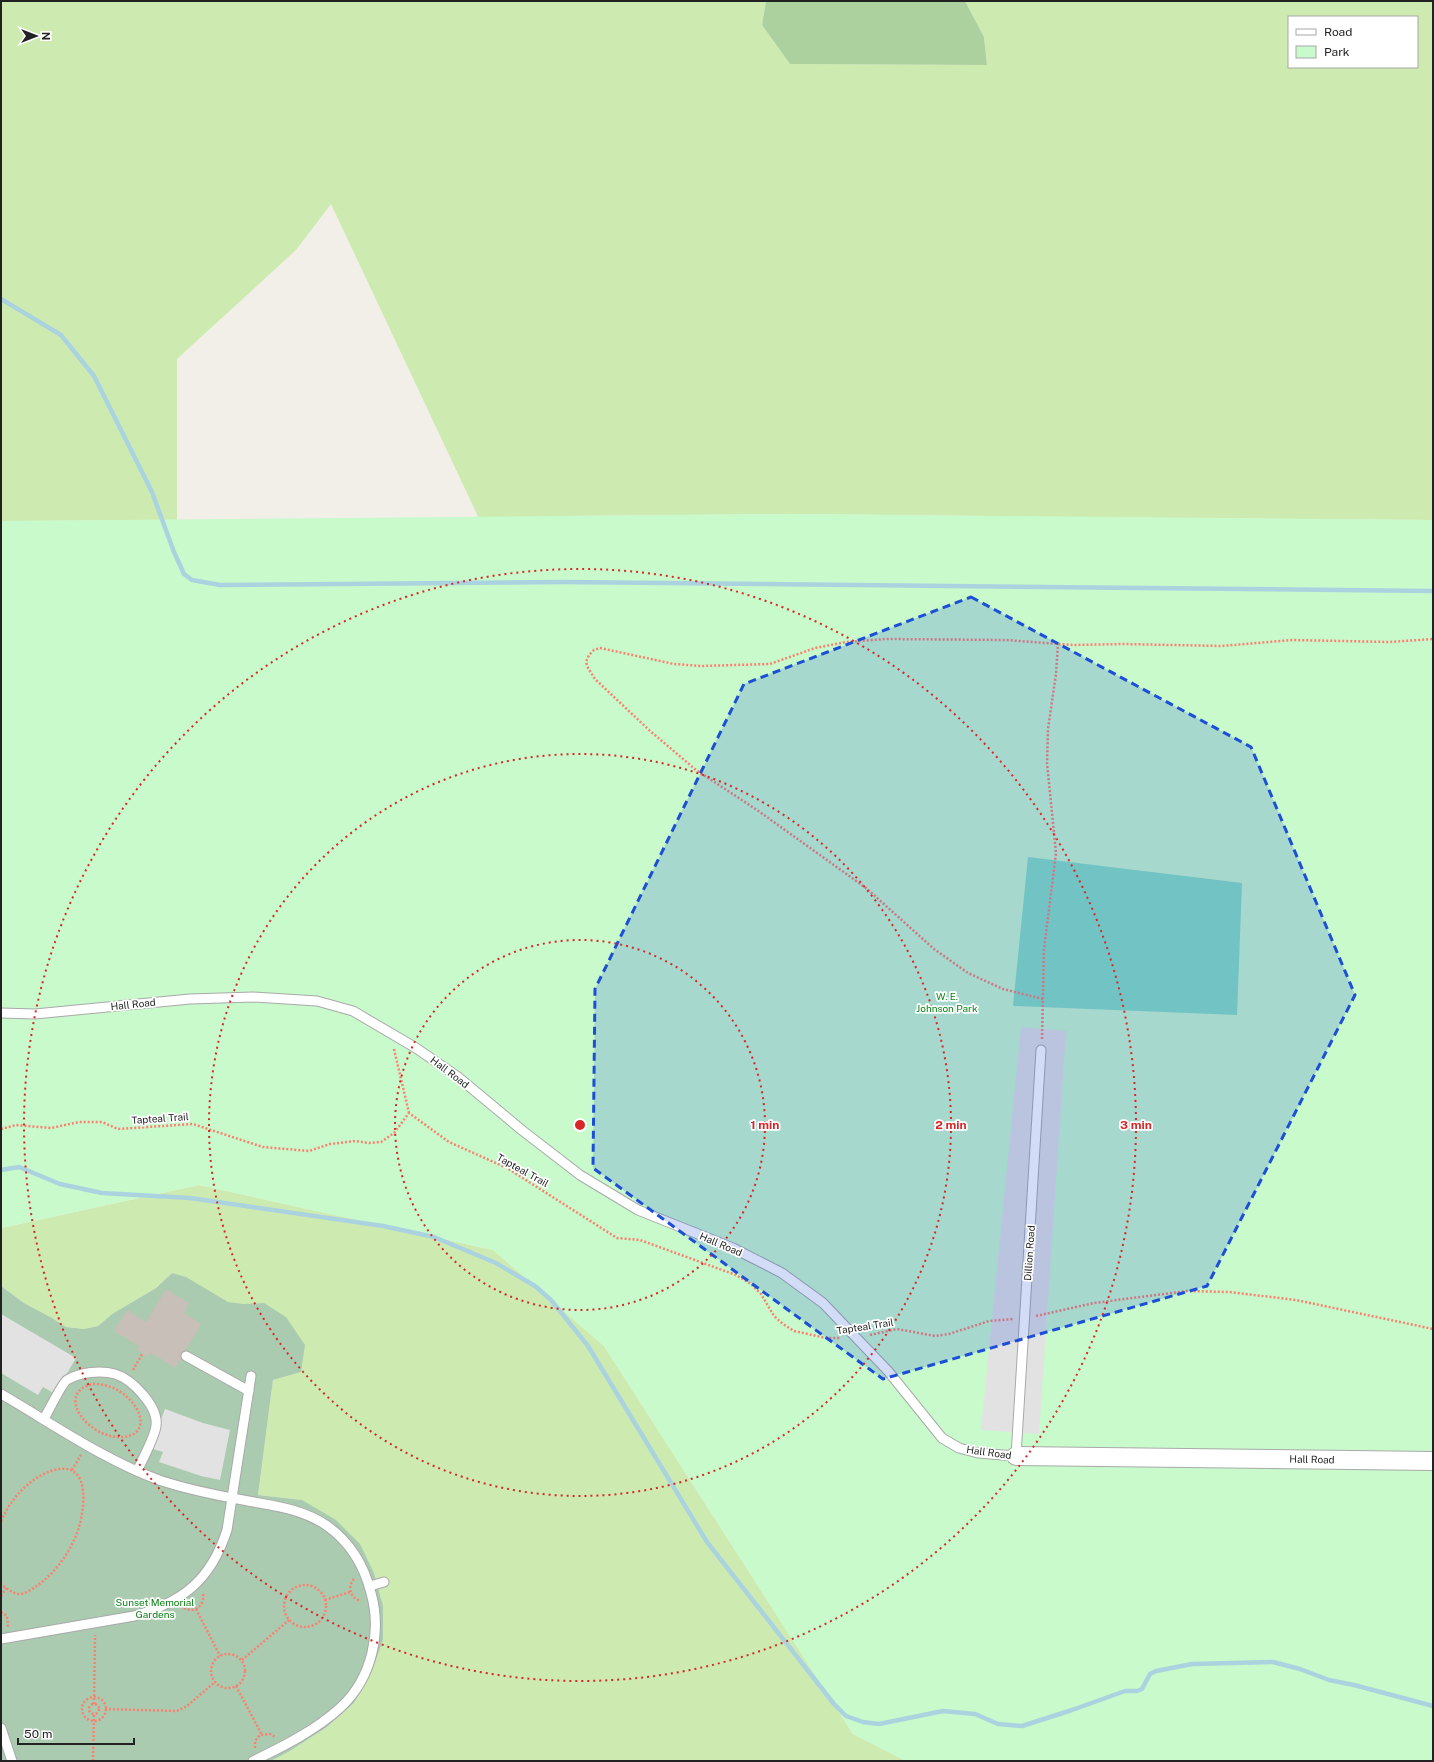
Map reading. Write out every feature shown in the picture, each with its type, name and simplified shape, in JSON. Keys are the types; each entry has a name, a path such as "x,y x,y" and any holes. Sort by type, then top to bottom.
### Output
{"street":[{"name":"Hall Road","path":"1016,1456 1433,1461"}],"lane":[{"name":"Hall Road","path":"1,1013 35,1014 190,999 253,997 317,1001 353,1012 416,1048 458,1077 523,1131 580,1175 638,1210 733,1248 782,1273 823,1303 888,1371 942,1438 959,1448 978,1453 1016,1456"},
{"name":"Dillion Road","path":"1016,1456 1041,1050"},
{"path":"186,1356 249,1391"},
{"path":"44,1419 66,1380 81,1374 98,1372 116,1374 133,1384 146,1396 153,1409 157,1425 137,1471"},
{"path":"5,1638 134,1616 172,1602 196,1584 213,1563 227,1530 251,1376"},
{"path":"1,1394 137,1471 188,1488 296,1510 327,1526 340,1537 357,1556 370,1586 376,1611 375,1639 367,1668 359,1684 341,1706 329,1716 273,1757 254,1761"},
{"path":"370,1586 384,1582"},
{"path":"1,1728 12,1761"}],"path":[{"path":"1043,999 1003,989 968,973 940,953 866,888 757,810 696,770 649,730 595,679 586,662 589,655 594,650 600,648 674,664 701,666 770,664 815,648 866,640 1006,640 1073,646 1123,644 1222,646 1292,640 1390,642 1433,639"},
{"path":"1041,1050 1046,926 1056,852 1047,763 1048,729 1056,674 1058,644"},
{"path":"391,1033 409,1113"},
{"name":"Tapteal Trail","path":"1,1129 16,1125 51,1128 79,1122 102,1122 118,1129 193,1124 263,1147 309,1151 330,1144 355,1141 369,1143 381,1142 394,1133 409,1113 449,1142 507,1168 617,1238 640,1240 736,1275 752,1284 761,1294 774,1316 783,1324 794,1331 834,1340 897,1329 935,1336 949,1334 989,1321 1025,1318 1094,1303 1187,1290 1229,1292 1296,1300 1433,1329"},
{"path":"102,1384 122,1392 134,1403 140,1418 136,1433 129,1436 115,1437 95,1431 83,1419 76,1406 77,1397 80,1390 86,1386 102,1384"},
{"path":"1,1521 16,1496 33,1480 41,1475 59,1468 66,1468 79,1476 83,1491 82,1516 74,1540 66,1554 49,1576 30,1591 18,1594 1,1584"},
{"path":"309,1586 316,1588 321,1592 325,1600 326,1612 323,1618 312,1627 299,1627 289,1620 285,1612 284,1605 289,1592 295,1588 309,1586"},
{"path":"1,1596 6,1588"},
{"path":"325,1600 350,1592"},
{"path":"196,1609 220,1656"},
{"path":"1,1612 6,1616 5,1638"},
{"path":"242,1660 289,1620"},
{"path":"94,1714 97,1713 99,1709 94,1704 95,1623"},
{"path":"232,1654 242,1660 244,1664 244,1679 236,1686 225,1688 215,1682 211,1673 211,1668 213,1663 220,1656 232,1654"},
{"path":"106,1709 177,1710 187,1706 215,1682"},
{"path":"236,1686 262,1735"},
{"path":"94,1697 101,1700 106,1709 102,1718 94,1721 85,1717 82,1706 87,1700 94,1697"},
{"path":"94,1704 90,1706 89,1709 90,1712 94,1714"},
{"path":"93,1761 94,1714"}],"highlighted area":[{"path":"971,597 1251,747 1355,995 1207,1286 883,1379 593,1168 595,989 744,684"}],"green space":[{"path":"1,1 766,1 762,25 790,64 987,65 984,37 965,1 1433,1 1433,520 1050,517 649,880 331,204 296,250 177,359 177,520 17,521 1,946","holes":["789,514 987,516 564,517"]},
{"path":"766,1 965,1 984,37 987,65 790,64 762,25"},
{"name":"W. E. Johnson Park","path":"789,514 1433,520 1433,1761 906,1761 853,1734 604,1346 493,1250 199,1185 1,1228 1,521"},
{"path":"1028,857 1242,883 1237,1015 1013,1006"},
{"path":"199,1185 493,1250 604,1346 853,1734 906,1761 271,1761 290,1751 327,1727 354,1703 383,1640 383,1606 374,1573 302,1500 258,1495 273,1380 301,1372 264,1303 246,1305 231,1304 188,1279 172,1273 156,1288 112,1314 98,1326 84,1329 66,1327 24,1303 1,1286 1,1228"},
{"name":"Sunset Memorial Gardens","path":"172,1273 186,1277 228,1302 243,1304 264,1303 286,1317 305,1345 301,1372 273,1380 258,1495 302,1500 336,1520 360,1544 374,1573 383,1606 383,1640 372,1671 354,1703 327,1727 290,1751 271,1761 1,1761 1,1286 24,1303 66,1327 84,1329 98,1326 112,1314 156,1288"}],"shaded area":[{"path":"1021,1027 1066,1031 1039,1434 981,1430"},
{"path":"1,1314 76,1358 55,1394 43,1387 38,1395 1,1373"},
{"path":"165,1409 203,1423 230,1430 220,1480 201,1476 159,1462 163,1452 150,1448"}],"building":[{"path":"166,1289 189,1303 184,1313 201,1324 186,1350 181,1353 181,1359 175,1368 151,1353 148,1357 137,1350 139,1346 114,1331 127,1310 146,1322"}],"waterway":[{"path":"1,299 61,335 94,376 152,492 174,552 184,574 192,580 220,585 563,582 1433,591"},
{"path":"1,1170 19,1167 60,1184 102,1193 190,1198 383,1226 434,1237 496,1263 535,1286 551,1300 588,1346 707,1542 834,1704 846,1716 863,1722 879,1724 943,1711 975,1714 998,1724 1022,1726 1125,1691 1137,1691 1142,1689 1150,1674 1156,1671 1192,1664 1273,1662 1300,1669 1329,1680 1354,1685 1433,1706"}]}
